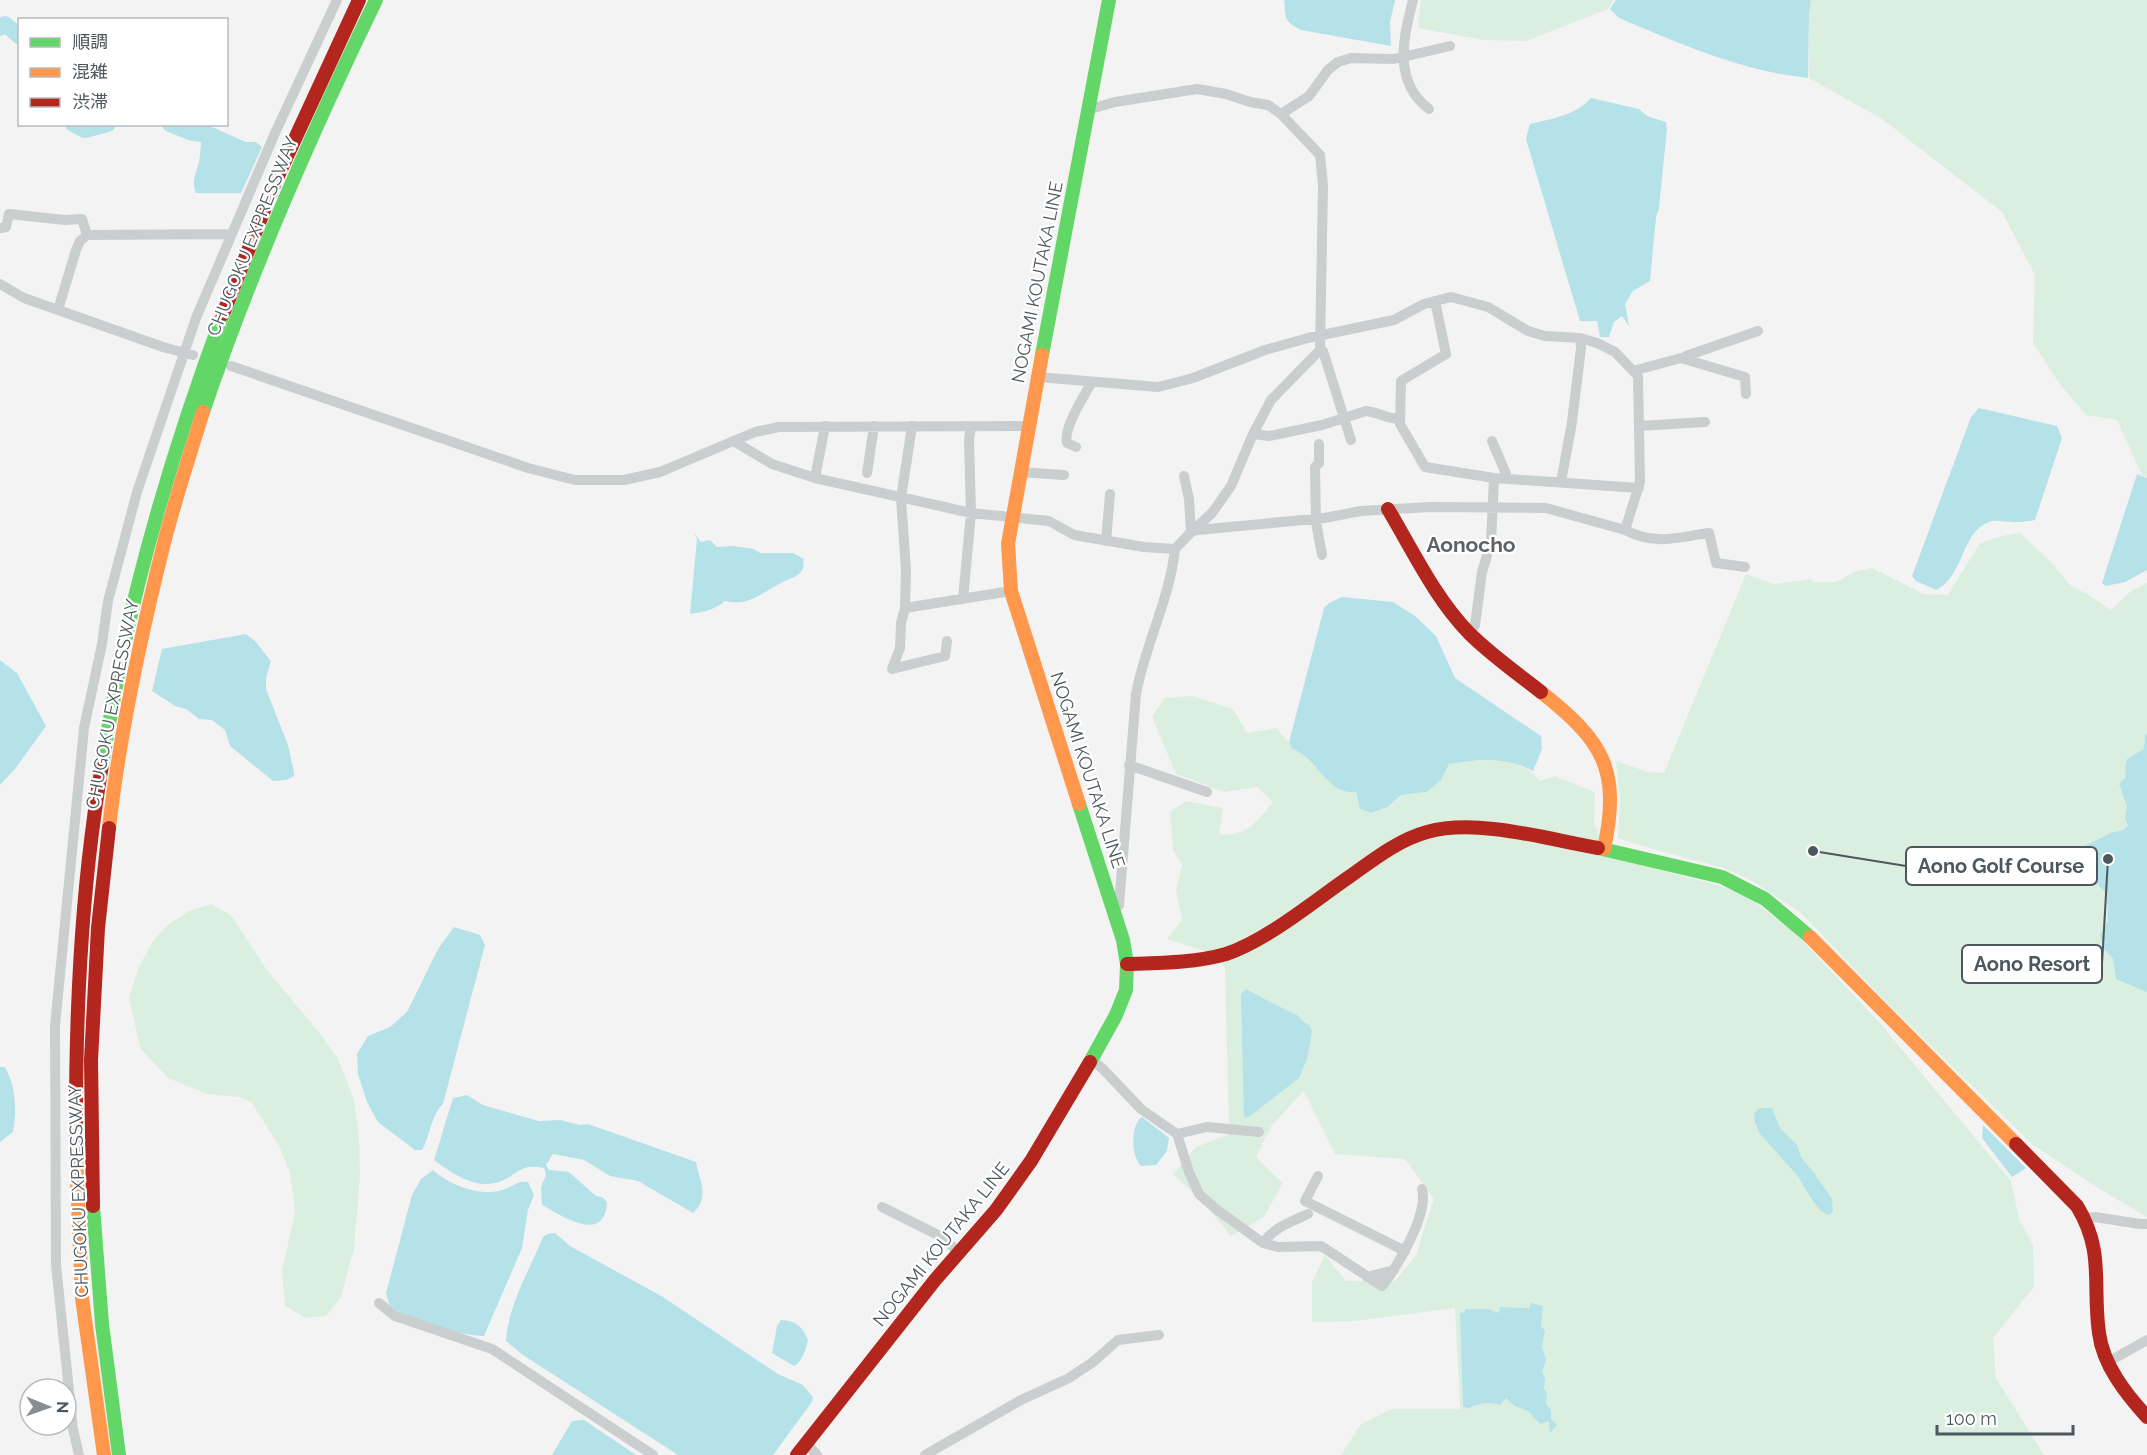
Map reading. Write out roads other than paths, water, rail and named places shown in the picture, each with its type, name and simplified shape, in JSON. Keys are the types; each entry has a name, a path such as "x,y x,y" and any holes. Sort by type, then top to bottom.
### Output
{"main road":[{"name":"CHUGOKU EXPRESSWAY","path":"104,1455 80,1278 75,1110 77,1017 84,913 95,813 114,694 162,494 216,328 266,205 332,55 359,0"},
{"name":"CHUGOKU EXPRESSWAY","path":"119,1455 97,1277 91,1109 98,925 109,815 127,707 154,582 203,412 228,342 295,173 376,0"},
{"name":"NOGAMI KOUTAKA LINE","path":"797,1455 935,1280 996,1210 1031,1161 1116,1015 1126,990 1127,964 1123,940 1011,591 1008,544 1028,426 1109,0"},
{"path":"1388,509 1448,607 1470,634 1560,708 1593,740 1607,766 1612,801 1604,849"},
{"path":"1127,964 1171,963 1225,954 1254,942 1396,845 1425,832 1454,827 1486,828 1604,849 1722,877 1765,899 1796,924 2062,1189 2086,1218 2097,1251 2099,1333 2115,1377 2147,1417"}],"street":[{"path":"79,1455 73,1430 56,1265 55,1026 84,728 102,644 108,601 137,492 189,354 196,318 231,234 337,0"},
{"path":"1413,0 1402,57 1405,74 1416,99 1429,109"},
{"path":"1281,114 1309,96 1328,70 1338,62 1351,58 1394,60 1450,46"},
{"path":"1087,110 1125,100 1197,89 1268,105 1281,114 1320,155 1323,185 1320,350 1271,400 1253,434 1231,486 1212,513 1175,549 1173,569 1140,671 1129,765 1119,905 1113,909"},
{"path":"1,228 6,227 9,214 65,220 82,219 87,235"},
{"path":"58,310 76,250 80,241 87,235 231,234"},
{"path":"0,284 24,298 189,354"},
{"path":"1038,378 1158,387 1193,378 1265,350 1394,320 1424,304 1451,297 1488,307 1528,331 1545,336 1580,338 1597,343 1615,352 1638,376 1639,488 1625,530"},
{"path":"1435,301 1447,352 1402,379 1400,424 1425,466 1494,478 1639,488"},
{"path":"1685,359 1686,356 1758,331"},
{"path":"1561,482 1572,422 1581,348 1580,338"},
{"path":"1320,350 1323,351 1351,440"},
{"path":"1633,371 1681,358 1745,377 1746,394"},
{"path":"231,366 528,468 575,480 624,480 660,472 755,432 779,427 1028,426"},
{"path":"1076,447 1067,443 1065,436 1092,382"},
{"path":"1253,434 1269,436 1322,425 1366,411 1392,419 1400,419"},
{"path":"1639,426 1705,422"},
{"path":"815,478 825,426"},
{"path":"867,473 874,426"},
{"path":"912,426 901,498 906,570 905,608 900,648 892,669 945,656 947,641"},
{"path":"963,599 971,513 969,440 971,426"},
{"path":"1492,441 1506,479"},
{"path":"735,442 772,464 815,478 971,513 1049,521 1074,535 1144,547 1175,549"},
{"path":"1318,444 1319,463 1315,467 1315,519 1322,555"},
{"path":"1020,472 1064,475"},
{"path":"1184,476 1194,531"},
{"path":"1470,634 1475,625 1482,572 1491,542 1494,478"},
{"path":"1106,541 1110,494"},
{"path":"1194,531 1315,519 1360,510 1546,508 1656,541 1709,533 1716,563 1745,567"},
{"path":"905,608 1011,591"},
{"path":"1129,765 1207,792"},
{"path":"1091,1060 1102,1068 1141,1109 1177,1134 1188,1172 1199,1194 1263,1243 1278,1247 1321,1246 1382,1286 1404,1251 1423,1203 1422,1189"},
{"path":"1177,1134 1207,1127 1260,1132"},
{"path":"1318,1176 1305,1202 1404,1251"},
{"path":"882,1207 940,1236 960,1252"},
{"path":"1263,1243 1268,1235 1280,1227 1308,1214"},
{"path":"2086,1218 2095,1217 2147,1224"},
{"path":"379,1303 395,1316 492,1349 653,1455"},
{"path":"925,1455 1021,1400 1069,1378 1093,1362 1118,1340 1159,1335"},
{"path":"2108,1362 2147,1340"},
{"path":"806,1443 817,1455"}],"water":[{"path":"1284,0 1395,0 1390,22 1391,46 1301,30 1286,18"},
{"path":"1616,0 1811,0 1808,78 1735,63 1665,37 1619,18 1610,9"},
{"path":"1591,98 1639,109 1647,116 1666,122 1667,129 1650,281 1633,291 1625,304 1629,326 1622,316 1614,322 1609,337 1600,337 1597,321 1580,321 1526,139 1530,124 1571,113"},
{"path":"209,126 246,142 256,142 262,147 241,193 196,193 194,179 199,162 203,128"},
{"path":"1979,408 2057,426 2062,438 2035,520 1992,521 1980,527 1967,544 1952,575 1936,590 1916,581 1912,576 1971,417"},
{"path":"2137,474 2147,478 2147,570 2125,582 2106,586 2102,583"},
{"path":"694,533 701,542 710,540 717,547 732,546 754,549 760,553 793,553 804,559 803,569 797,576 755,598 741,602 725,601 713,609 690,614 697,539"},
{"path":"1342,597 1393,602 1415,616 1436,636 1455,678 1541,736 1542,749 1533,771 1512,763 1492,760 1449,764 1441,780 1427,792 1401,795 1388,807 1371,813 1360,809 1356,792 1337,788 1309,760 1292,749 1289,742 1324,608"},
{"path":"246,634 255,641 271,661 266,678 266,689 288,745 294,772 294,776 286,780 273,781 230,746 225,730 212,720 199,719 186,709 175,706 152,691 162,649"},
{"path":"0,660 17,673 46,726 15,769 0,785"},
{"path":"2145,734 2147,734 2147,992 2116,979 2113,959 2104,949 2100,935 2108,921 2107,894 2091,880 2072,874 2067,866 2072,852 2128,826 2125,819 2127,806 2119,784 2126,777 2127,759 2144,749"},
{"path":"454,927 480,935 485,945 443,1104 436,1113 422,1150 415,1150 378,1122 367,1102 358,1074 357,1054 368,1036 390,1027 407,1012 438,949"},
{"path":"1246,989 1297,1015 1310,1025 1312,1032 1307,1059 1299,1078 1249,1117 1244,1118 1241,994"},
{"path":"0,1067 5,1067 9,1075 15,1115 13,1132 0,1142"},
{"path":"467,1095 483,1105 539,1121 560,1120 580,1125 588,1124 696,1162 702,1189 701,1201 693,1213 638,1181 610,1176 584,1160 553,1154 546,1165 549,1170 569,1172 596,1196 602,1197 607,1202 604,1215 599,1222 591,1225 581,1224 542,1205 541,1187 546,1175 544,1168 526,1168 504,1180 485,1184 458,1176 434,1160 453,1098"},
{"path":"1759,1108 1772,1108 1780,1128 1797,1145 1801,1157 1832,1199 1833,1212 1828,1215 1821,1211 1797,1175 1761,1135 1755,1123 1754,1114"},
{"path":"1142,1117 1169,1138 1167,1151 1156,1165 1141,1166 1135,1155 1133,1141 1135,1127"},
{"path":"1983,1125 2026,1168 2012,1177 1982,1138"},
{"path":"433,1170 456,1185 475,1191 494,1192 518,1183 528,1182 534,1195 528,1210 522,1248 484,1336 464,1334 421,1321 397,1311 388,1300 386,1293 412,1195 421,1179"},
{"path":"555,1233 570,1246 663,1297 778,1374 803,1385 813,1397 812,1402 773,1455 678,1455 523,1355 506,1341 515,1301 543,1237"},
{"path":"1531,1303 1543,1306 1541,1326 1545,1331 1542,1347 1546,1360 1542,1371 1545,1379 1544,1389 1547,1393 1546,1404 1551,1410 1551,1419 1557,1425 1550,1433 1549,1421 1540,1424 1528,1411 1515,1406 1506,1398 1500,1405 1475,1405 1468,1409 1463,1406 1460,1312 1464,1313 1466,1309 1488,1309 1499,1313 1500,1307 1529,1308"},
{"path":"781,1320 798,1325 808,1340 805,1351 794,1366 772,1353 777,1326"},
{"path":"584,1420 636,1455 552,1455 572,1421"}],"waterway":[{"path":"0,28 5,24 18,35"},
{"path":"77,126 85,130 100,126"},
{"path":"175,126 190,132 213,136"}],"place":[{"name":"Aono Golf Course","path":"1813,851"},
{"name":"Aono Resort","path":"2108,859"}],"district":[{"name":"Aonocho","path":"1471,544"}]}
